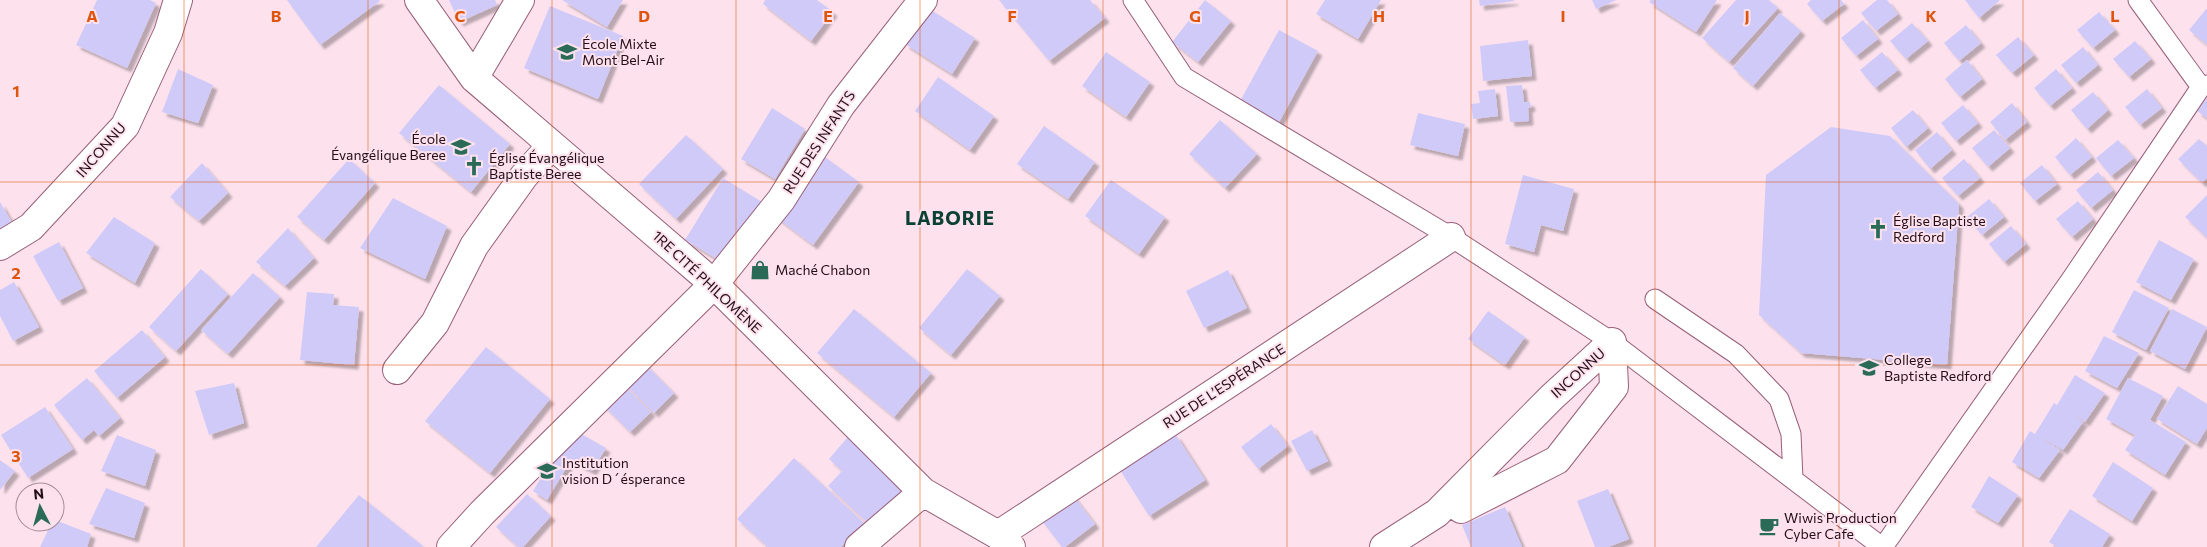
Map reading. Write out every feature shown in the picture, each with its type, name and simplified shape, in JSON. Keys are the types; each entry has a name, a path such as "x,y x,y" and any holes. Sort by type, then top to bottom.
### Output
{"street":[{"name":"INCONNU","path":"0,246 31,227 125,126 168,33 178,0"},
{"name":"1RE CITÉ PHILOMÈNE","path":"419,0 474,78 714,284 923,492 1004,541"},
{"path":"474,78 520,0"},
{"name":"RUE DES INFANTS","path":"451,547 482,513 714,284 781,200 841,104 923,0"},
{"path":"397,370 435,324 474,246 524,176 552,145"},
{"name":"RUE DE L’ESPÉRANCE","path":"1004,541 1451,237"},
{"name":"INCONNU","path":"1461,509 1557,460 1614,387 1612,342"},
{"name":"INCONNU","path":"1384,547 1437,513 1552,397 1612,342"},
{"path":"859,547 923,492"}],"lane":[{"path":"1133,0 1184,76 1451,237 1612,342 1883,547 2204,86 2138,0"},
{"path":"1655,299 1736,354 1779,399 1790,434 1793,479"}],"building":[{"path":"97,0 150,0 156,3 127,68 76,45"},
{"path":"287,0 379,0 380,1 320,45"},
{"path":"449,0 495,0 497,5 459,22"},
{"path":"562,0 623,0 607,27"},
{"path":"765,0 817,0 833,12 811,41 763,4"},
{"path":"999,0 1090,0 1105,18 1049,61"},
{"path":"1205,0 1231,21 1198,62 1172,42"},
{"path":"1325,0 1381,0 1358,39 1316,14"},
{"path":"1479,0 1514,0 1514,1 1480,6"},
{"path":"1592,0 1616,0 1596,9"},
{"path":"1651,0 1717,0 1696,32 1649,2"},
{"path":"1736,0 1769,0 1778,8 1729,62 1702,38"},
{"path":"1811,0 1841,0 1844,4 1822,21 1807,4"},
{"path":"1877,0 1887,0 1898,14 1876,31 1861,13"},
{"path":"1965,0 2000,0 1979,18"},
{"path":"550,6 623,36 598,99 524,68"},
{"path":"928,8 975,38 952,74 905,44"},
{"path":"2207,8 2207,45 2189,30"},
{"path":"2099,12 2115,30 2093,48 2077,30"},
{"path":"1780,13 1801,31 1753,86 1733,68"},
{"path":"1863,20 1878,39 1856,56 1841,38"},
{"path":"1912,23 1928,41 1906,59 1890,41"},
{"path":"1966,25 1981,43 1959,61 1944,43"},
{"path":"1279,30 1318,51 1278,124 1239,103"},
{"path":"2018,37 2034,55 2012,73 1996,55"},
{"path":"1528,40 1532,76 1483,81 1480,46"},
{"path":"2135,41 2151,59 2129,77 2113,59"},
{"path":"2083,47 2098,65 2076,83 2061,65"},
{"path":"1106,52 1150,82 1126,117 1082,86"},
{"path":"1882,52 1898,70 1875,88 1860,70"},
{"path":"1967,60 1982,79 1960,97 1945,79"},
{"path":"178,69 213,85 198,123 162,112"},
{"path":"2056,69 2072,88 2050,106 2034,88"},
{"path":"938,77 994,116 970,150 915,111"},
{"path":"439,85 510,144 471,192 399,133"},
{"path":"1522,85 1524,102 1530,102 1531,107 1528,108 1529,121 1510,122 1506,86"},
{"path":"1495,89 1498,116 1473,119 1471,104 1480,103 1478,91"},
{"path":"2147,89 2162,108 2140,125 2125,107"},
{"path":"2093,92 2108,110 2087,129 2071,110"},
{"path":"2207,98 2207,118 2197,111"},
{"path":"2012,103 2027,122 2005,140 1990,122"},
{"path":"1963,105 1978,123 1956,141 1941,123"},
{"path":"772,108 805,129 775,179 741,159"},
{"path":"1913,110 1928,128 1906,147 1891,128"},
{"path":"1418,113 1465,124 1458,156 1410,145"},
{"path":"1220,120 1257,154 1225,188 1189,154"},
{"path":"1044,126 1095,162 1068,199 1017,164"},
{"path":"1831,127 1890,136 1959,204 1947,365 1801,353 1759,315 1766,175"},
{"path":"1994,130 2010,148 1988,167 1972,148"},
{"path":"1937,132 1952,150 1930,169 1915,150"},
{"path":"686,135 723,169 676,219 639,184"},
{"path":"2076,138 2092,157 2070,175 2055,157"},
{"path":"2199,139 2207,146 2207,178 2202,183 2178,159"},
{"path":"2118,140 2134,158 2111,176 2096,158"},
{"path":"822,155 859,182 813,245 776,217"},
{"path":"349,159 375,183 324,240 297,217"},
{"path":"1964,159 1980,178 1958,196 1942,178"},
{"path":"202,163 228,193 199,221 170,197"},
{"path":"2042,165 2057,184 2035,201 2020,183"},
{"path":"2098,172 2113,190 2091,208 2076,190"},
{"path":"1523,175 1574,189 1563,231 1541,225 1534,252 1505,244"},
{"path":"723,178 762,202 724,263 685,240"},
{"path":"1111,180 1165,217 1139,254 1085,216"},
{"path":"2207,195 2207,238 2185,217"},
{"path":"393,198 447,226 425,279 360,248"},
{"path":"1989,199 2004,217 1982,235 1967,217"},
{"path":"2078,201 2093,219 2072,237 2056,219"},
{"path":"0,202 17,231 0,242"},
{"path":"114,217 155,243 135,283 86,253"},
{"path":"2011,226 2026,244 2004,262 1989,244"},
{"path":"288,228 314,258 285,286 256,262"},
{"path":"2159,240 2194,259 2171,300 2136,282"},
{"path":"59,242 83,288 58,301 33,256"},
{"path":"201,269 228,294 176,351 149,327"},
{"path":"967,269 1000,296 951,355 919,328"},
{"path":"1228,270 1247,308 1204,328 1186,291"},
{"path":"253,273 280,297 228,354 201,330"},
{"path":"14,282 39,327 13,341 0,316 0,290"},
{"path":"2134,290 2169,308 2146,350 2112,332"},
{"path":"307,292 334,294 333,305 359,307 354,365 300,360"},
{"path":"854,309 931,373 894,417 817,353"},
{"path":"2172,309 2207,327 2185,369 2150,351"},
{"path":"1488,311 1525,337 1505,365 1468,339"},
{"path":"142,330 165,357 117,398 94,371"},
{"path":"2104,336 2139,353 2117,388 2085,371"},
{"path":"486,347 550,399 490,473 425,421"},
{"path":"642,361 674,393 654,413 622,381"},
{"path":"2075,375 2105,393 2085,422 2071,413 2083,422 2063,450 2038,436 2060,450 2039,478 2012,462 2030,431 2035,434 2054,403 2057,405"},
{"path":"87,378 120,418 99,436 94,430 82,440 54,405"},
{"path":"2128,378 2163,396 2150,420 2186,442 2165,475 2125,450 2135,435 2106,419"},
{"path":"619,381 651,412 630,432 598,400"},
{"path":"234,383 244,423 209,435 195,391"},
{"path":"2178,386 2207,404 2207,428 2197,444 2157,419"},
{"path":"45,407 73,449 28,478 1,435"},
{"path":"1271,424 1288,446 1258,469 1241,447"},
{"path":"571,428 606,448 592,471 571,460 547,500 533,491"},
{"path":"1312,430 1328,461 1307,471 1291,441"},
{"path":"852,432 906,489 871,526 828,486 842,471 829,459"},
{"path":"117,435 156,450 145,486 101,471"},
{"path":"1176,435 1205,480 1149,516 1120,470"},
{"path":"794,458 864,523 841,547 768,547 737,519"},
{"path":"0,460 15,471 0,490"},
{"path":"2113,462 2153,488 2132,521 2092,496"},
{"path":"1989,476 2018,495 1998,523 1971,507"},
{"path":"106,488 145,503 134,538 89,524"},
{"path":"1608,489 1629,539 1608,547 1595,547 1577,501"},
{"path":"1071,493 1095,524 1065,547 1062,547 1039,517"},
{"path":"527,494 551,516 523,547 518,547 496,527"},
{"path":"359,495 424,547 316,547"},
{"path":"1505,507 1522,547 1471,547 1462,525"},
{"path":"2070,509 2110,534 2102,547 2057,547 2049,542"},
{"path":"65,524 91,534 87,547 40,547 47,532 65,532"}],"place":[{"name":"École Mixte Mont Bel-Air","path":"567,52"},
{"name":"École Évangélique Beree","path":"461,147"},
{"name":"Église Évangélique Baptiste Beree","path":"474,166"},
{"name":"Église Baptiste Redford","path":"1878,229"},
{"name":"Maché Chabon","path":"760,270"},
{"name":"College Baptiste Redford","path":"1869,368"},
{"name":"Institution vision D´ésperance","path":"547,471"},
{"name":"Wiwis Production Cyber Cafe","path":"1769,526"}],"district":[{"name":"LABORIE","path":"950,218"}]}
